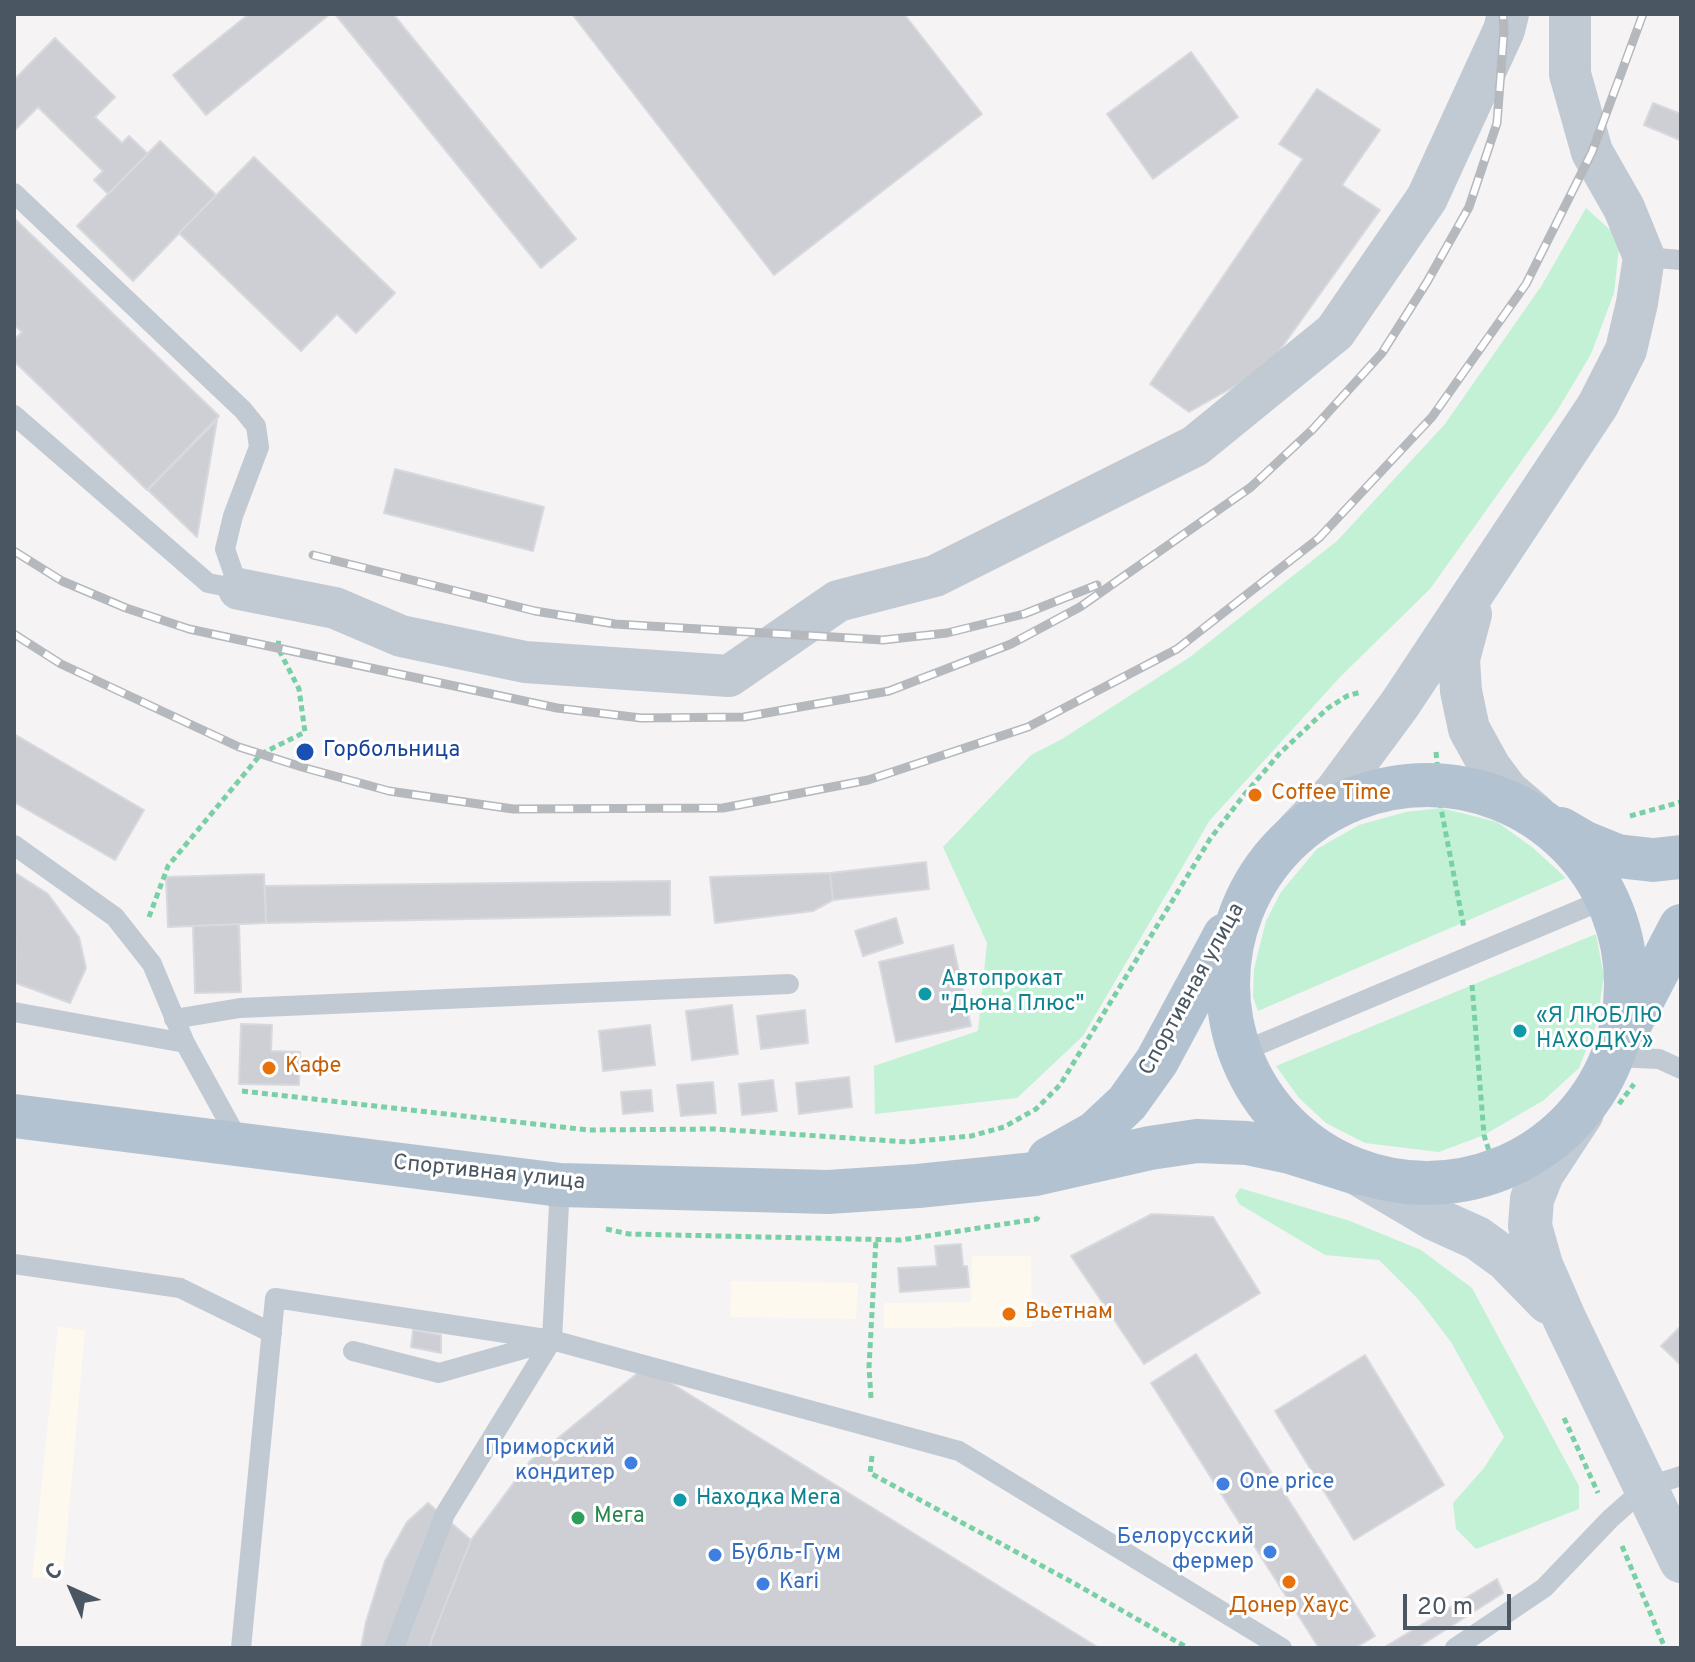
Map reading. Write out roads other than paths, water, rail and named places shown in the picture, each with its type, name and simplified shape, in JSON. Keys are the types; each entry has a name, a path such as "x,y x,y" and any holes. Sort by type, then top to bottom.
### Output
{"main road":[{"path":"1681,857 1653,860 1617,856 1484,791 1421,783 1361,795 1297,831 1252,884 1230,942 1226,999 1239,1053 1267,1107 1306,1145 1357,1173 1415,1185 1459,1181 1495,1172 1532,1156 1582,1113 1615,1057 1681,926"},
{"path":"1535,814 1577,850 1603,900 1626,956 1627,1007 1615,1057"},
{"name":"Спортивная улица","path":"966,1181 1014,1172 1055,1157 1095,1133 1127,1103 1157,1061 1252,884"},
{"name":"Спортивная улица","path":"1582,1113 1555,1151 1532,1199 1530,1226 1541,1265 1565,1320 1664,1481 1681,1561"},
{"name":"Спортивная улица","path":"14,1116 241,1145 560,1202 828,1192 966,1181 1035,1174 1150,1148 1197,1141 1247,1143 1290,1152 1357,1173 1435,1219 1477,1238 1506,1259 1565,1320"}],"street":[{"path":"239,589 335,608 401,636 525,662 729,676 838,601 935,576 1195,446 1335,332 1427,198 1504,30 1508,14"},
{"path":"1297,831 1335,792 1400,704 1598,405 1626,350 1637,303 1663,259 1624,208 1592,152 1570,74 1570,14"},
{"path":"1494,566 1470,615 1459,659 1461,691 1469,729 1490,767 1508,791 1535,814"}],"lane":[{"path":"14,193 243,410 256,426 259,447 233,516 225,549 239,589"},
{"path":"14,415 208,583 239,589"},
{"path":"14,845 115,917 152,964 185,1043 241,1145"},
{"path":"1239,1053 1603,900"},
{"path":"174,1019 240,1008 789,984"},
{"path":"14,1012 185,1043"},
{"path":"1615,1057 1659,1059 1681,1069"},
{"path":"394,1648 445,1514 552,1340 560,1202"},
{"path":"14,1264 180,1288 272,1333"},
{"path":"241,1648 275,1298 552,1340 959,1451 1282,1648"},
{"path":"353,1351 439,1373 552,1340"},
{"path":"1455,1648 1544,1588 1610,1519 1664,1481"}],"railway":[{"path":"14,551 62,581 126,608 189,629 557,708 641,718 744,717 889,691 1011,644 1080,607 1251,487 1313,429 1382,353 1469,207 1497,123 1503,14"},
{"path":"14,634 61,664 239,747 389,791 513,809 723,808 868,780 1028,727 1177,649 1319,538 1432,417 1526,284 1592,152 1643,14"},
{"path":"313,555 535,611 615,624 883,640 947,633 1024,614 1097,585"}],"place":[{"name":"Горбольница","path":"305,752"},
{"name":"Coffee Time","path":"1255,795"},
{"name":"Автопрокат \"Дюна Плюс\"","path":"925,994"},
{"name":"«Я ЛЮБЛЮ НАХОДКУ»","path":"1520,1031"},
{"name":"Кафе","path":"269,1068"},
{"name":"Вьетнам","path":"1009,1314"},
{"name":"Приморский кондитер","path":"631,1463"},
{"name":"One price","path":"1223,1484"},
{"name":"Находка Мега","path":"680,1500"},
{"name":"Мега","path":"578,1518"},
{"name":"Белорусский фермер","path":"1270,1552"},
{"name":"Бубль-Гум","path":"715,1555"},
{"name":"Донер Хаус","path":"1289,1582"},
{"name":"Kari","path":"763,1584"}]}
